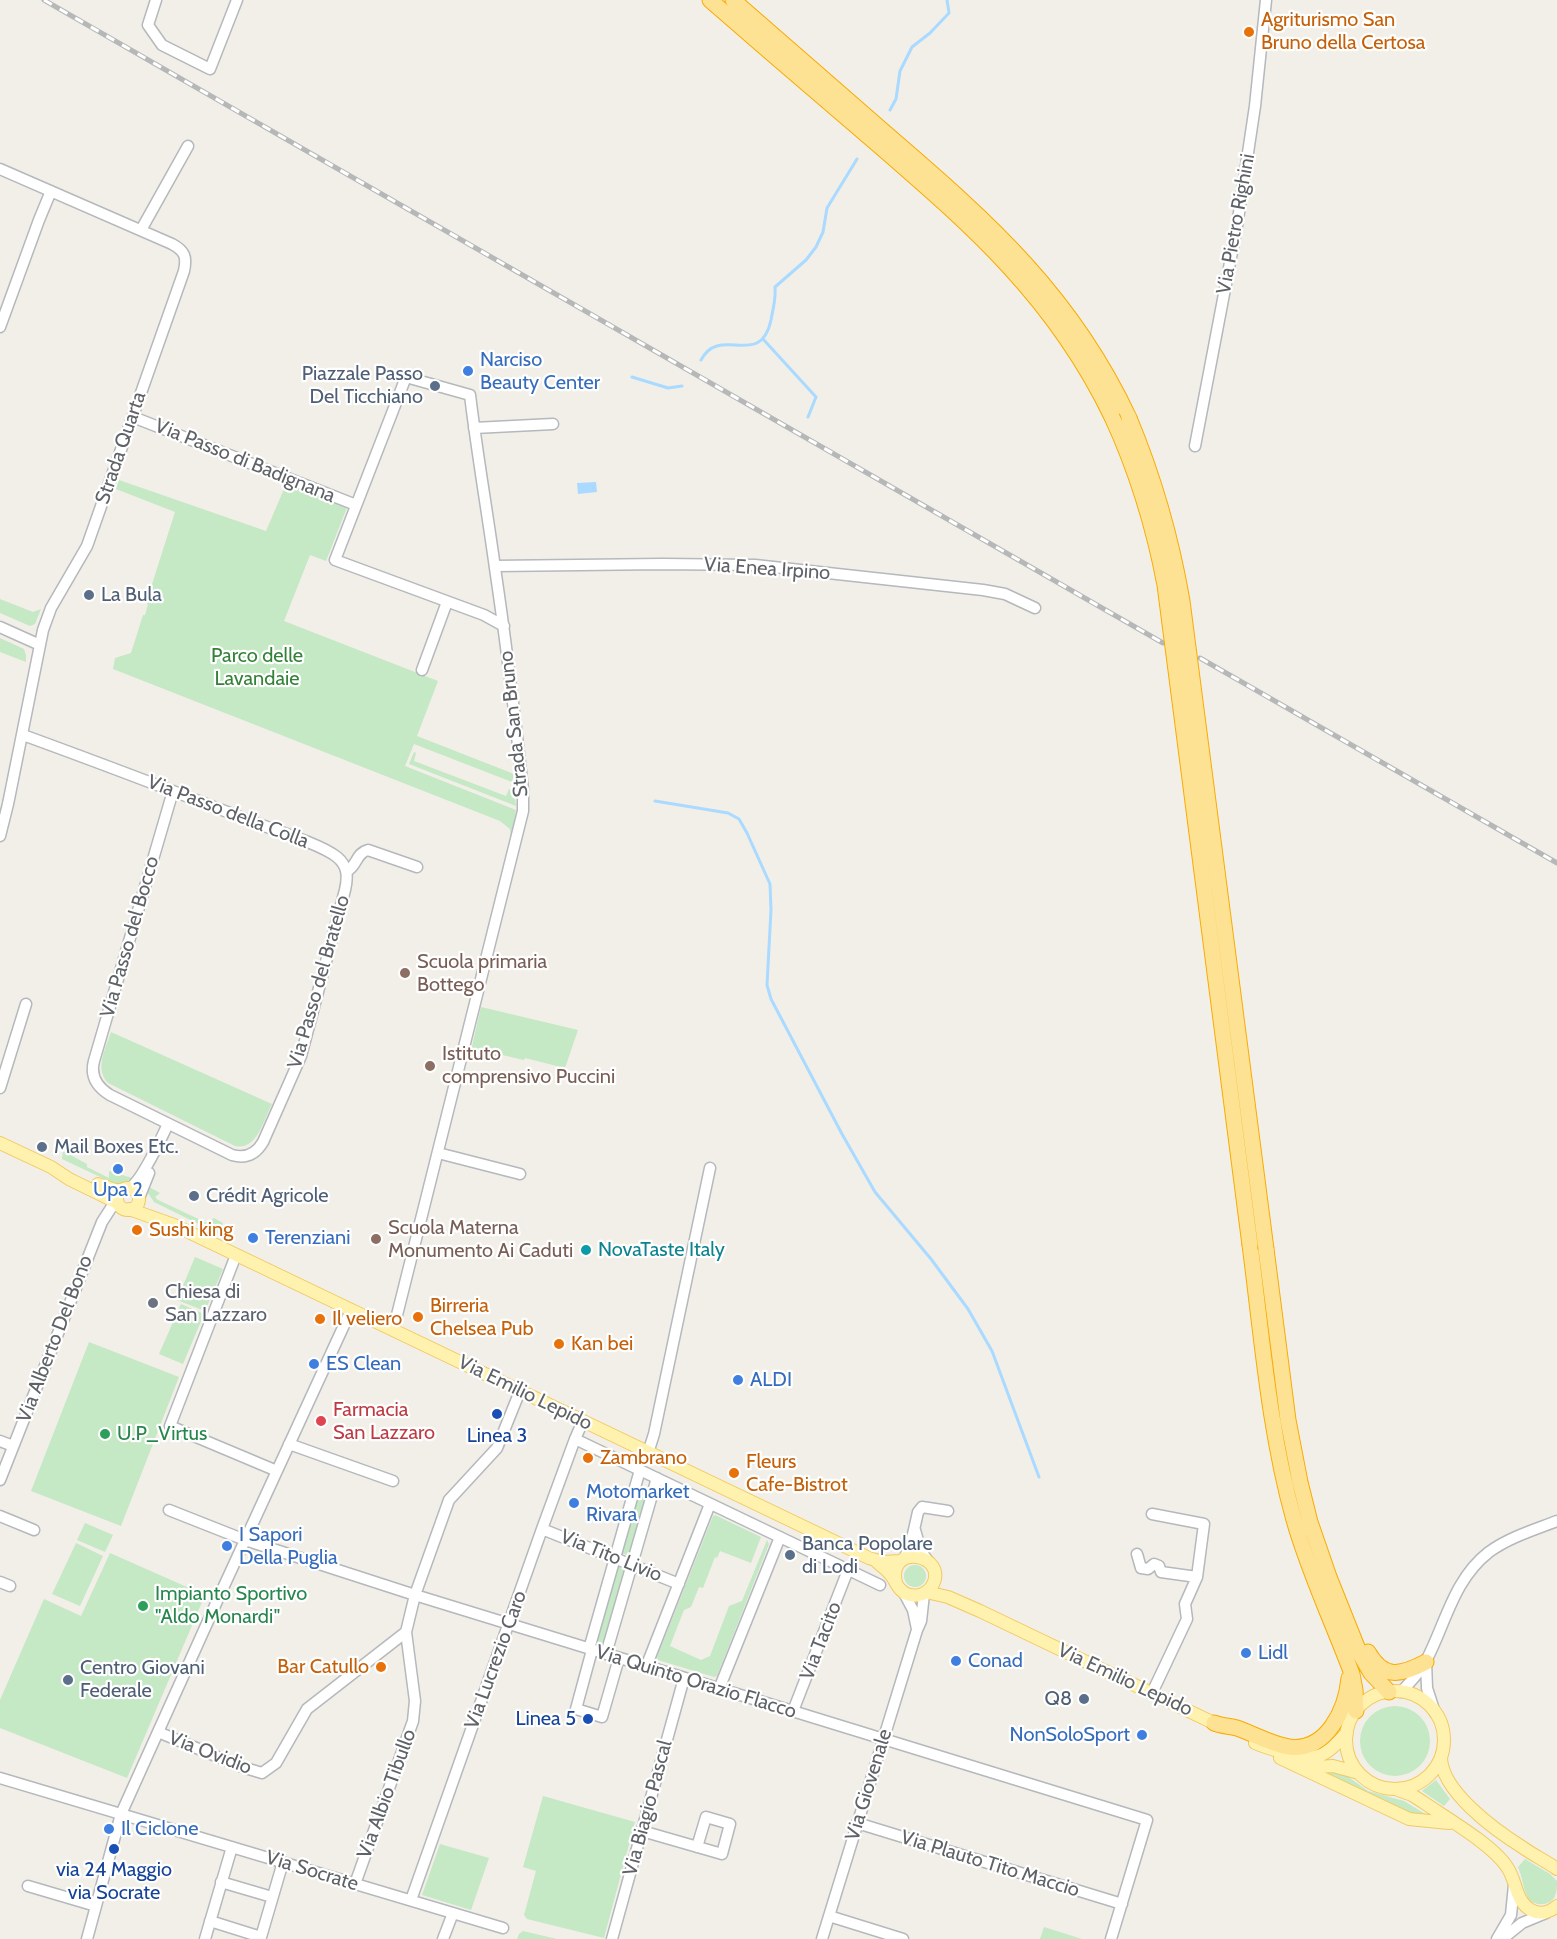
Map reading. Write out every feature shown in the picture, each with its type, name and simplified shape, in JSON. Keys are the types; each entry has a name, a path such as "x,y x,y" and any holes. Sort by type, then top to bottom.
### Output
{"highway":[{"path":"710,0 947,206 999,255 1036,297 1087,369 1131,460 1156,543 1166,596 1269,1391 1283,1477 1303,1550 1347,1660 1354,1685 1356,1711"},
{"path":"733,0 953,191 1017,253 1058,301 1083,335 1129,418 1159,498 1175,560 1182,601 1282,1378 1295,1461 1310,1522 1335,1593 1363,1660 1375,1678 1395,1692"},
{"path":"1335,1593 1347,1608 1371,1657 1380,1666 1392,1672 1401,1673 1426,1662"},
{"path":"1214,1723 1236,1728 1286,1746 1299,1747 1316,1742 1330,1730 1340,1711 1348,1683 1347,1660"}],"main road":[{"name":"Via Emilio Lepido","path":"0,1143 51,1167 112,1189 136,1191 147,1206 174,1225"},
{"name":"Via Emilio Lepido","path":"51,1167 69,1179 124,1206 174,1225 876,1561"},
{"path":"126,1189 117,1197 124,1206 138,1204 139,1198"},
{"path":"876,1561 903,1560 916,1556 928,1561 934,1572 934,1579 933,1584 925,1593"},
{"path":"896,1583 895,1571 903,1560"},
{"path":"876,1561 891,1574 904,1593"},
{"name":"Via Emilio Lepido","path":"934,1579 947,1593 976,1609"},
{"name":"Via Emilio Lepido","path":"904,1593 917,1596 925,1593 948,1597 1273,1751 1300,1758 1313,1758 1329,1751 1347,1733"},
{"path":"1442,1755 1435,1768 1419,1783 1406,1788 1391,1789 1370,1782 1359,1773 1348,1753 1347,1733 1350,1722 1356,1711 1371,1698 1395,1692 1417,1697 1435,1713 1443,1734 1442,1766 1447,1780 1459,1797 1510,1839 1557,1869"},
{"name":"Via Emilio Lepido","path":"1273,1751 1279,1758 1409,1819 1444,1822 1458,1826"},
{"path":"1301,1768 1333,1766 1359,1773"},
{"name":"Via Emilio Lepido","path":"1391,1789 1412,1795 1500,1858 1514,1879 1521,1900 1526,1907 1537,1913 1554,1910"}],"street":[{"path":"156,0 148,26 162,45 210,69 237,0"},
{"name":"Via Pietro Righini","path":"1196,446 1237,226 1255,106 1266,0"},
{"path":"141,230 188,146"},
{"name":"Strada Quarta","path":"0,169 180,249 185,254 186,260 87,546 51,608 40,645 23,735 0,836"},
{"path":"0,327 51,191"},
{"name":"Strada San Bruno","path":"356,505 405,376 470,395 504,626 522,779 523,811 396,1319 391,1329"},
{"name":"Via Passo di Badignana","path":"133,417 356,505"},
{"path":"474,428 553,424"},
{"path":"356,505 335,560 484,615 504,626"},
{"name":"Via Enea Irpino","path":"495,566 754,565 983,590 1005,594 1035,608"},
{"path":"422,670 447,602"},
{"path":"0,627 40,645"},
{"name":"Via Passo della Colla","path":"23,735 329,852 340,860 346,871"},
{"name":"Via Passo del Bocco","path":"168,1124 110,1095 96,1083 92,1072 173,791"},
{"path":"346,871 352,867 360,854 368,850 417,867"},
{"name":"Via Passo del Bratello","path":"168,1124 232,1155 244,1157 257,1151 301,1056 345,890 346,871"},
{"path":"0,1088 26,1004"},
{"path":"139,1198 168,1124"},
{"path":"126,1189 136,1183 156,1150"},
{"path":"438,1153 520,1174"},
{"path":"648,1453 654,1434 710,1168"},
{"name":"Via Alberto Del Bono","path":"0,1480 102,1222 111,1208 124,1206"},
{"path":"236,1255 170,1426 277,1471"},
{"path":"87,1939 122,1814 351,1310"},
{"path":"406,1632 415,1595 449,1500 497,1448 520,1391"},
{"name":"Via Lucrezio Caro","path":"411,1900 542,1529 583,1421"},
{"name":"Via Emilio Lepido","path":"575,1439 880,1585"},
{"path":"0,1441 13,1446"},
{"path":"289,1444 393,1481"},
{"path":"619,1658 602,1717 576,1709 590,1649 640,1470"},
{"path":"606,1654 657,1478"},
{"path":"646,1666 710,1504"},
{"path":"903,1560 911,1543 918,1512 922,1507 948,1511"},
{"name":"Via Quinto Orazio Flacco","path":"169,1510 245,1540 415,1595 1147,1820 1122,1904"},
{"path":"1152,1514 1204,1524 1197,1577 1185,1604 1187,1619 1152,1694"},
{"path":"0,1516 34,1530"},
{"path":"1395,1692 1426,1662 1457,1590 1475,1565 1504,1542 1557,1521"},
{"path":"915,1527 921,1551 928,1561"},
{"name":"Via Tito Livio","path":"542,1529 679,1584"},
{"path":"719,1689 780,1537"},
{"path":"1137,1554 1141,1568 1148,1569 1154,1564 1159,1566 1161,1572 1197,1577"},
{"name":"Via Tacito","path":"793,1712 849,1570"},
{"path":"904,1593 914,1610 917,1630"},
{"name":"Via Giovenale","path":"822,1939 921,1621 925,1593"},
{"name":"Via Ovidio","path":"158,1732 262,1773 276,1763 307,1709 406,1632"},
{"name":"Via Albio Tibullo","path":"355,1884 413,1721 415,1701 406,1632"},
{"path":"1426,1662 1427,1690 1435,1713"},
{"name":"Via Biagio Pascal","path":"612,1939 684,1678"},
{"name":"Via Socrate","path":"0,1778 503,1928"},
{"name":"Via Plauto Tito Maccio","path":"858,1823 1122,1904"},
{"path":"642,1831 698,1847"},
{"path":"205,1939 232,1847"},
{"path":"210,1921 261,1937 283,1862"},
{"path":"1498,1939 1513,1911 1514,1879"},
{"path":"221,1882 273,1898"},
{"path":"28,1886 96,1906"},
{"path":"1111,1939 1122,1904"},
{"path":"1498,1939 1506,1936 1522,1923 1554,1910"},
{"path":"443,1939 453,1913"},
{"path":"829,1916 903,1939"}],"green space":[{"name":"Parco delle Lavandaie","path":"119,480 266,531 287,482 348,505 326,561 310,555 284,621 438,681 417,736 514,774 512,782 414,744 405,766 516,810 511,839 510,829 500,821 113,669 115,658 131,653 143,615 145,615 148,604 146,603 175,512 116,489"},
{"path":"0,599 33,612 41,609 35,624 30,626 0,613"},
{"path":"0,638 24,649 26,662 0,652"},
{"path":"414,752 416,753 414,761 506,796 509,789 514,791 516,806 409,764"},
{"path":"481,1007 578,1030 565,1068 525,1058 524,1060 502,1055 499,1062 470,1055"},
{"path":"111,1032 272,1104 259,1132 249,1144 235,1146 108,1083 101,1064"},
{"path":"63,1151 109,1178 109,1171 132,1178 124,1183 115,1184 62,1159"},
{"path":"149,1187 160,1193 155,1197 158,1200 207,1223 214,1218 223,1223 219,1234 154,1202 148,1193"},
{"path":"195,1257 223,1269 205,1311 177,1300"},
{"path":"181,1304 204,1314 183,1364 159,1354"},
{"name":"U.P_Virtus","path":"89,1342 179,1377 121,1526 31,1491"},
{"path":"640,1486 649,1489 630,1556 621,1553"},
{"path":"715,1515 761,1537 751,1563 720,1551 717,1558 715,1557 703,1588 699,1587 691,1607 684,1610 670,1646 701,1660 710,1656 729,1606 742,1601 767,1540 769,1544 717,1676 714,1677 658,1660 657,1657"},
{"path":"85,1523 113,1535 105,1552 77,1540"},
{"path":"76,1543 103,1556 80,1606 52,1594"},
{"path":"110,1553 205,1595 127,1778 0,1728 0,1700 44,1599 81,1616"},
{"path":"915,1565 923,1568 926,1576 923,1584 915,1587 907,1584 904,1576 907,1568"},
{"path":"617,1566 626,1569 605,1644 596,1641"},
{"path":"1388,1706 1402,1706 1415,1712 1424,1721 1430,1734 1428,1754 1420,1766 1402,1776 1388,1776 1375,1770 1366,1761 1360,1748 1360,1734 1366,1721 1375,1712"},
{"path":"1318,1770 1343,1773 1368,1791 1404,1801 1427,1817 1419,1817"},
{"path":"1436,1780 1450,1799 1444,1806 1422,1791"},
{"path":"543,1796 635,1822 604,1938 527,1919 524,1915 536,1871 523,1867"},
{"path":"440,1844 489,1858 471,1910 422,1895"},
{"path":"1525,1859 1550,1874 1557,1881 1557,1890 1553,1900 1545,1904 1537,1904 1529,1900 1518,1867"},
{"path":"1044,1927 1082,1939 1040,1939"},
{"path":"523,1931 557,1939 517,1939"}],"water":[{"path":"596,482 597,492 578,494 577,483"}],"waterway":[{"path":"890,110 896,99 900,71 912,47 930,33 949,13 947,0"},
{"path":"701,360 709,350 718,346 749,345 758,342 766,335 775,300 775,287 806,260 816,247 823,232 827,208 857,159"},
{"path":"763,339 816,397 808,417"},
{"path":"632,377 668,388 682,386"},
{"path":"655,801 728,813 739,819 747,833 770,884 767,985 771,999 875,1192 931,1259 968,1309 992,1351 1039,1477"}],"railway":[{"path":"44,0 1163,643"},
{"path":"1200,658 1557,863"}],"place":[{"name":"Agriturismo San Bruno della Certosa","path":"1249,32"},
{"name":"Narciso Beauty Center","path":"468,371"},
{"name":"Piazzale Passo Del Ticchiano","path":"435,386"},
{"name":"La Bula","path":"89,595"},
{"name":"Scuola primaria Bottego","path":"405,973"},
{"name":"Istituto comprensivo Puccini","path":"430,1066"},
{"name":"Mail Boxes Etc.","path":"42,1147"},
{"name":"Upa 2","path":"118,1169"},
{"name":"Crédit Agricole","path":"194,1196"},
{"name":"Sushi king","path":"137,1230"},
{"name":"Terenziani","path":"253,1238"},
{"name":"Scuola Materna Monumento Ai Caduti","path":"376,1239"},
{"name":"NovaTaste Italy","path":"586,1250"},
{"name":"Chiesa di San Lazzaro","path":"153,1303"},
{"name":"Birreria Chelsea Pub","path":"418,1317"},
{"name":"Il veliero","path":"320,1319"},
{"name":"Kan bei","path":"559,1344"},
{"name":"ES Clean","path":"314,1364"},
{"name":"ALDI","path":"738,1380"},
{"name":"Linea 3","path":"497,1414"},
{"name":"Farmacia San Lazzaro","path":"321,1421"},
{"name":"U.P_Virtus","path":"105,1434"},
{"name":"Zambrano","path":"588,1458"},
{"name":"Fleurs Cafe-Bistrot","path":"734,1473"},
{"name":"Motomarket Rivara","path":"574,1503"},
{"name":"I Sapori Della Puglia","path":"227,1546"},
{"name":"Banca Popolare di Lodi","path":"790,1555"},
{"name":"Impianto Sportivo \"Aldo Monardi\"","path":"143,1606"},
{"name":"Lidl","path":"1246,1653"},
{"name":"Conad","path":"956,1661"},
{"name":"Bar Catullo","path":"381,1667"},
{"name":"Centro Giovani Federale","path":"68,1680"},
{"name":"Q8","path":"1084,1699"},
{"name":"Linea 5","path":"588,1719"},
{"name":"NonSoloSport","path":"1142,1735"},
{"name":"Il Ciclone","path":"109,1829"},
{"name":"via 24 Maggio via Socrate","path":"114,1849"}]}
